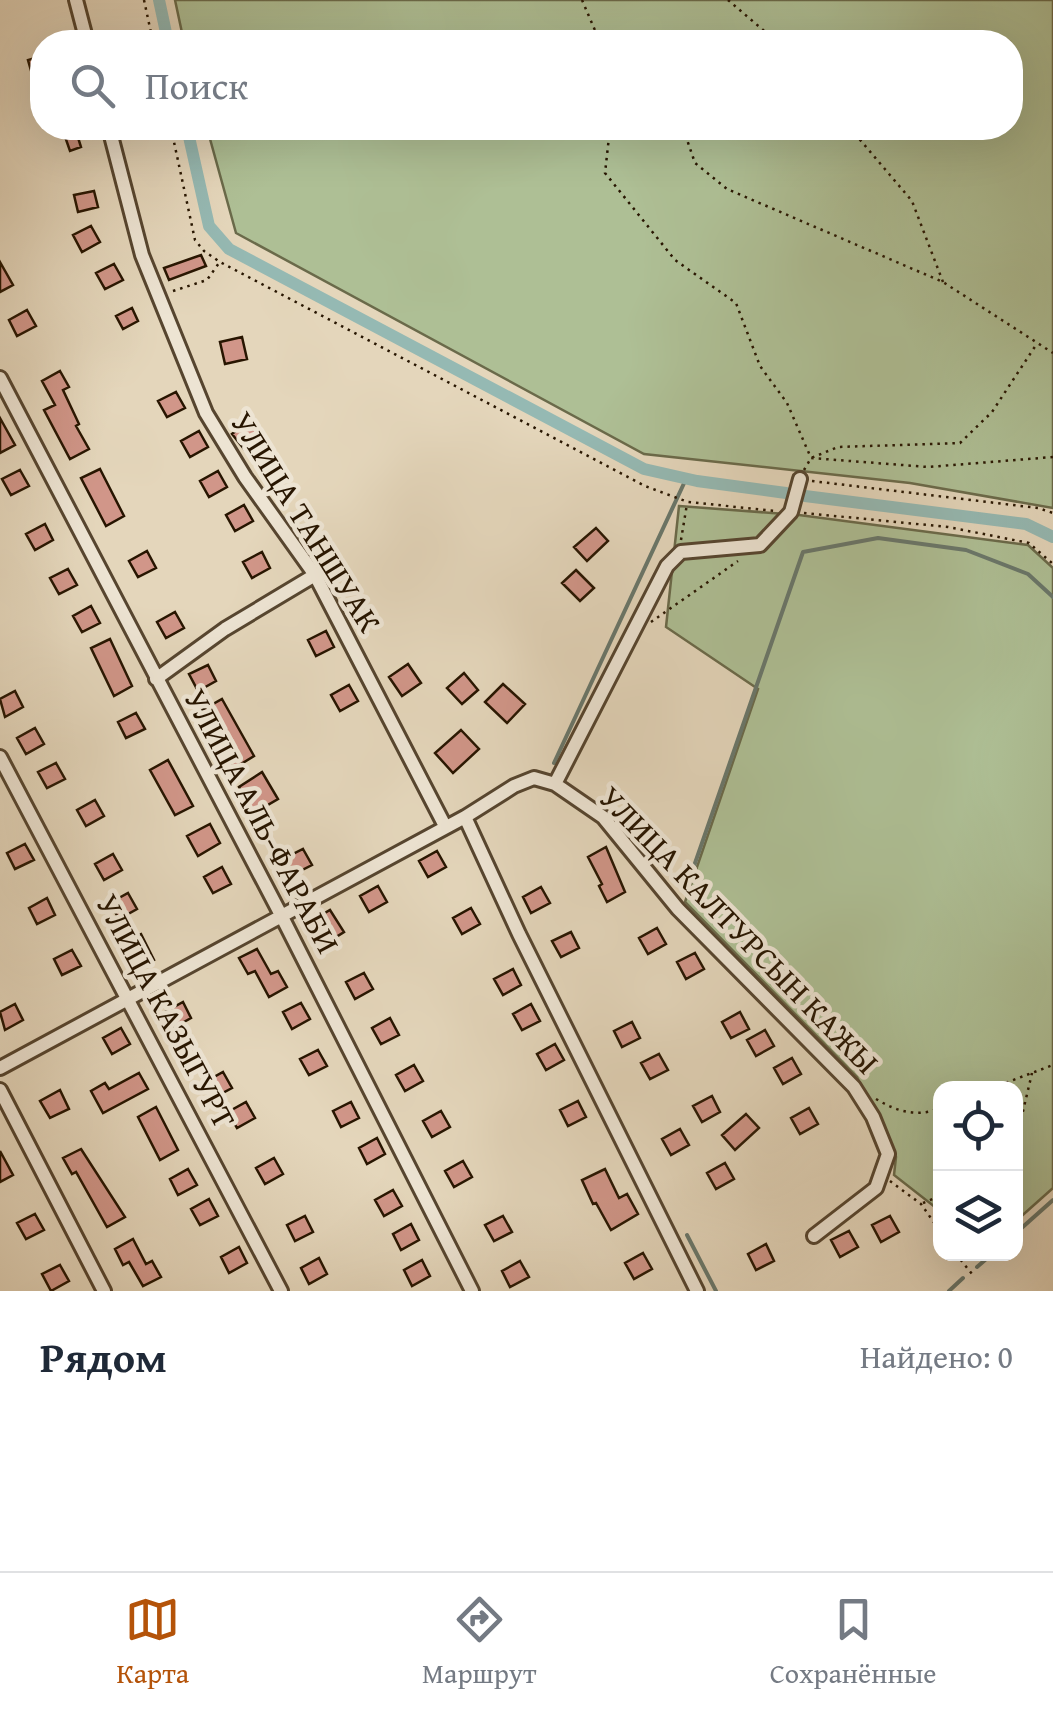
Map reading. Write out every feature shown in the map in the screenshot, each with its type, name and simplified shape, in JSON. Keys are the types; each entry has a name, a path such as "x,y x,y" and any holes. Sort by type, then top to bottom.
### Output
{"street":[{"path":"76,0 84,30"},
{"name":"УЛИЦА ТАНШУАК","path":"112,140 142,255 206,414 314,575 445,826"},
{"name":"УЛИЦА АЛЬ-ФАРАБИ","path":"0,378 281,915 472,1291"},
{"path":"555,784 666,566 681,552 760,545 791,512 800,479"},
{"path":"156,679 225,629 314,575"},
{"name":"УЛИЦА КАЗЫГУРТ","path":"0,756 282,1291"},
{"name":"УЛИЦА КАЛТУРСЫН КАЖЫ","path":"0,1068 534,778 555,784 602,817 678,909 854,1087 873,1117 888,1154 881,1174"},
{"path":"465,816 519,934 698,1291"},
{"path":"0,1090 104,1291"},
{"path":"814,1236 876,1188 881,1174"}],"path":[{"path":"144,0 151,30"},
{"path":"582,0 595,30"},
{"path":"728,0 762,30"},
{"path":"174,140 195,240 204,251 645,486 685,501 948,527 1028,544 1053,564"},
{"path":"609,140 605,173 675,260 736,303 760,366 787,403 811,458"},
{"path":"688,140 695,163 727,189 944,282 1053,353"},
{"path":"860,140 912,202 944,282"},
{"path":"157,296 207,280 220,262"},
{"path":"1036,345 992,412 960,443 838,447 811,458 800,479 1053,513"},
{"path":"811,458 928,467 1053,457"},
{"path":"681,552 685,501"},
{"path":"636,625 653,622 760,545"},
{"path":"1011,1081 1053,1065"},
{"path":"1023,1111 1032,1073"},
{"path":"854,1087 898,1112 933,1112"},
{"path":"881,1174 921,1204 933,1222"},
{"path":"921,1204 933,1199"},
{"path":"962,1261 972,1274"}],"green space":[{"path":"175,0 1053,0 1053,508 910,483 644,454 236,233 210,140 1023,140 1023,30 181,30"},
{"path":"679,506 799,515 1028,545 1053,568 1053,1188 1023,1215 1023,1081 933,1081 933,1206 894,1175 896,1157 857,1077 685,902 758,689 666,627"}],"building":[{"path":"66,140 79,140 81,147 70,151"},
{"path":"94,191 98,207 78,212 74,195"},
{"path":"91,226 100,242 82,252 73,235"},
{"path":"201,255 206,266 169,280 164,268"},
{"path":"0,262 13,285 0,292"},
{"path":"114,264 123,280 105,289 96,273"},
{"path":"132,308 138,321 123,329 116,316"},
{"path":"27,310 36,326 17,336 9,320"},
{"path":"242,337 247,359 225,364 220,342"},
{"path":"60,371 69,387 63,390 79,424 76,426 89,449 70,459 44,410 55,405 42,381"},
{"path":"176,392 185,408 167,417 158,401"},
{"path":"0,418 15,445 0,453"},
{"path":"248,421 260,435 244,449 232,434"},
{"path":"199,431 208,447 190,457 181,441"},
{"path":"100,469 124,516 106,526 81,478"},
{"path":"20,470 29,486 11,495 2,479"},
{"path":"218,471 227,487 209,497 200,481"},
{"path":"244,505 253,521 235,531 226,515"},
{"path":"45,524 53,540 35,550 26,534"},
{"path":"596,528 608,541 587,561 574,547"},
{"path":"147,551 156,568 138,577 129,561"},
{"path":"262,552 270,568 252,578 243,562"},
{"path":"68,569 77,585 59,594 50,578"},
{"path":"576,570 594,588 580,601 562,583"},
{"path":"91,606 100,623 82,632 73,616"},
{"path":"175,612 184,628 166,638 157,622"},
{"path":"326,631 334,647 316,656 308,640"},
{"path":"110,639 132,686 114,696 91,648"},
{"path":"408,664 421,683 402,696 389,677"},
{"path":"208,665 216,681 198,691 189,674"},
{"path":"464,673 478,690 462,704 447,688"},
{"path":"503,684 525,704 507,723 485,702"},
{"path":"349,685 358,701 340,711 331,695"},
{"path":"15,691 23,707 5,717 0,699"},
{"path":"222,699 254,756 233,769 199,712"},
{"path":"136,713 145,729 126,738 118,722"},
{"path":"35,728 44,744 26,754 17,738"},
{"path":"461,730 479,749 453,773 435,753"},
{"path":"168,760 193,806 175,815 150,770"},
{"path":"56,763 65,779 47,788 38,772"},
{"path":"262,772 278,799 254,813 239,787"},
{"path":"95,800 104,816 86,826 77,810"},
{"path":"210,824 220,843 198,856 187,836"},
{"path":"25,844 34,860 15,869 7,853"},
{"path":"606,847 625,892 607,902 588,857"},
{"path":"303,849 312,865 294,874 285,858"},
{"path":"437,851 446,867 428,877 419,861"},
{"path":"113,854 122,870 104,880 95,864"},
{"path":"222,867 231,884 213,893 204,877"},
{"path":"378,886 387,902 369,912 360,896"},
{"path":"541,887 550,903 531,913 523,897"},
{"path":"128,893 137,909 119,919 110,903"},
{"path":"47,898 55,915 37,924 29,908"},
{"path":"471,908 480,924 462,934 453,918"},
{"path":"330,910 344,932 320,947 306,924"},
{"path":"657,928 666,944 648,954 639,938"},
{"path":"571,932 579,948 561,957 552,941"},
{"path":"141,934 154,960 138,968 125,941"},
{"path":"257,949 271,974 278,971 287,987 269,997 255,971 248,974 239,958"},
{"path":"72,950 81,966 62,975 54,959"},
{"path":"695,953 704,969 686,979 677,962"},
{"path":"513,969 521,985 503,995 494,979"},
{"path":"364,973 373,989 355,999 346,982"},
{"path":"183,1002 191,1018 173,1028 165,1012"},
{"path":"301,1003 310,1019 292,1029 283,1012"},
{"path":"15,1004 23,1020 5,1030 0,1012"},
{"path":"531,1004 540,1021 522,1030 513,1014"},
{"path":"740,1012 749,1029 731,1038 722,1022"},
{"path":"390,1018 399,1035 381,1044 372,1028"},
{"path":"632,1022 640,1038 622,1047 614,1031"},
{"path":"121,1028 130,1044 112,1054 103,1038"},
{"path":"765,1030 774,1046 756,1056 747,1040"},
{"path":"555,1044 564,1060 546,1070 537,1054"},
{"path":"318,1050 327,1066 309,1075 300,1059"},
{"path":"659,1054 668,1070 650,1079 641,1063"},
{"path":"792,1058 801,1074 783,1084 774,1068"},
{"path":"414,1065 423,1081 405,1091 396,1075"},
{"path":"223,1072 232,1088 213,1098 205,1082"},
{"path":"139,1073 148,1089 103,1113 91,1091 105,1083 109,1089"},
{"path":"60,1090 69,1109 50,1118 40,1101"},
{"path":"712,1096 720,1112 702,1122 693,1106"},
{"path":"578,1101 586,1117 568,1126 560,1110"},
{"path":"246,1102 255,1118 237,1128 228,1112"},
{"path":"351,1102 359,1118 341,1127 333,1111"},
{"path":"156,1107 178,1150 160,1160 138,1117"},
{"path":"809,1108 818,1124 800,1134 791,1118"},
{"path":"441,1111 450,1127 432,1137 423,1121"},
{"path":"746,1114 759,1128 735,1150 722,1135"},
{"path":"680,1129 689,1145 671,1155 662,1139"},
{"path":"377,1138 385,1154 367,1164 359,1148"},
{"path":"81,1149 125,1217 107,1227 76,1172 72,1174 63,1158"},
{"path":"0,1151 13,1175 0,1182"},
{"path":"274,1158 283,1174 265,1184 256,1168"},
{"path":"463,1161 472,1177 454,1187 445,1171"},
{"path":"725,1163 734,1179 716,1189 707,1173"},
{"path":"188,1169 197,1185 178,1195 170,1179"},
{"path":"605,1169 619,1198 627,1194 638,1214 611,1230 582,1180"},
{"path":"393,1190 402,1206 384,1216 375,1200"},
{"path":"209,1199 218,1216 200,1225 191,1209"},
{"path":"35,1214 44,1230 26,1239 17,1223"},
{"path":"305,1216 313,1232 295,1241 287,1225"},
{"path":"503,1216 512,1232 494,1241 485,1225"},
{"path":"890,1216 899,1232 881,1242 872,1225"},
{"path":"411,1224 419,1240 401,1250 393,1234"},
{"path":"849,1231 858,1247 840,1257 831,1240"},
{"path":"133,1239 146,1264 152,1261 161,1277 143,1286 129,1262 123,1265 115,1249"},
{"path":"766,1244 774,1261 756,1270 748,1254"},
{"path":"239,1247 247,1263 229,1273 221,1257"},
{"path":"643,1253 652,1269 634,1279 625,1263"},
{"path":"319,1258 327,1274 309,1284 301,1268"},
{"path":"422,1260 430,1276 412,1286 404,1270"},
{"path":"520,1261 529,1277 510,1287 502,1271"},
{"path":"60,1265 69,1281 51,1291 42,1274"}],"waterway":[{"path":"159,0 165,30"},
{"path":"190,140 209,226 229,249 644,469 786,493"},
{"path":"554,763 686,479"},
{"path":"805,496 1026,524 1053,537"},
{"path":"685,892 803,552 878,538 966,550 1028,574 1053,597"},
{"path":"1023,1227 1053,1200"},
{"path":"687,1235 716,1291"},
{"path":"977,1267 984,1261"},
{"path":"949,1291 963,1278"}]}
